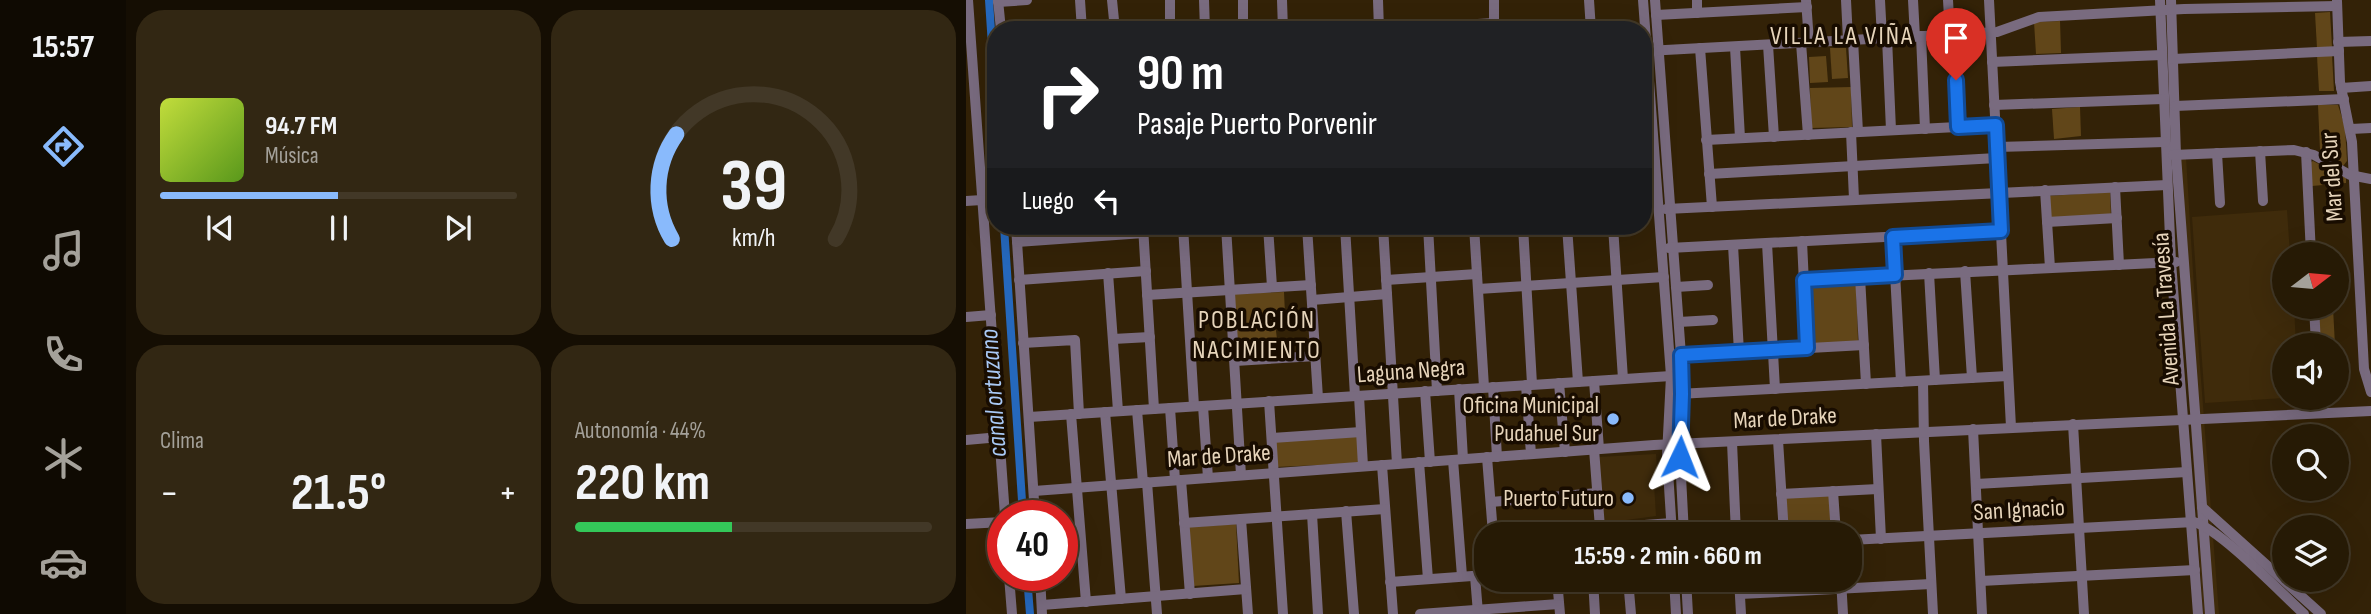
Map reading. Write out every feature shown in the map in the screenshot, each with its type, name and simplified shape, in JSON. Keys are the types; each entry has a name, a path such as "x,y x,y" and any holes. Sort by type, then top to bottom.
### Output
{"street":[{"path":"968,0 968,43 1004,500"},
{"path":"1000,21 998,1 1027,0"},
{"path":"1080,0 1081,21"},
{"path":"1112,0 1114,21"},
{"path":"1170,0 1170,21"},
{"path":"1204,0 1205,21"},
{"path":"1243,0 1243,21"},
{"path":"1282,0 1283,21"},
{"path":"1378,0 1379,21"},
{"path":"1494,0 1494,21"},
{"path":"1589,0 1590,21"},
{"path":"1643,0 1645,21"},
{"path":"1654,0 1681,355 1680,445 1683,522"},
{"path":"1697,0 1697,13"},
{"path":"1846,0 1851,40 1855,132 1854,199"},
{"path":"1880,0 1891,130"},
{"path":"1913,0 1925,128"},
{"path":"1948,0 1958,127"},
{"path":"1989,0 2011,427"},
{"path":"1656,15 1806,3 1808,135"},
{"path":"1652,51 1991,32 2007,30 2039,17 2165,5 2337,3"},
{"name":"Mar del Sur","path":"2337,3 2341,88 2351,130 2364,369 2371,392"},
{"name":"Avenida La Travesía","path":"2165,5 2162,55 2165,142 2171,156 2184,262 2210,614"},
{"name":"Avenida La Travesía","path":"2165,5 2173,58 2175,106 2166,185 2198,614"},
{"path":"2173,58 2338,47 2371,41"},
{"path":"1768,45 1774,136"},
{"path":"1735,47 1740,138"},
{"path":"1700,48 1712,207"},
{"path":"1992,62 2162,55"},
{"path":"2341,88 2371,86"},
{"path":"1994,104 2163,99"},
{"path":"2175,106 2344,99"},
{"path":"1706,140 1996,125"},
{"path":"2351,130 2371,128"},
{"path":"1709,174 1853,166 2165,142"},
{"path":"1652,144 1671,376 1667,445 1672,522"},
{"path":"2171,156 2287,150 2306,152 2354,176 2371,179"},
{"path":"2260,151 2263,201"},
{"path":"2306,152 2310,242"},
{"path":"2217,153 2220,203"},
{"path":"1659,210 2166,185"},
{"path":"2115,187 2119,265"},
{"path":"2045,190 2050,268"},
{"path":"966,201 982,200"},
{"path":"2047,222 2117,218"},
{"path":"1661,249 2001,231"},
{"path":"1017,235 1034,500"},
{"path":"1017,242 1085,235"},
{"path":"1143,235 1154,409"},
{"path":"1184,235 1187,292 1208,478"},
{"path":"1227,235 1241,475"},
{"path":"1269,235 1272,287"},
{"path":"1308,235 1318,398"},
{"path":"1346,235 1363,466"},
{"path":"1383,235 1397,464"},
{"path":"1429,235 1437,391"},
{"path":"1475,235 1489,387 1492,522"},
{"path":"1523,235 1531,454"},
{"path":"1568,235 1578,382"},
{"path":"1614,235 1623,379"},
{"path":"1893,237 1900,382"},
{"path":"1802,242 1807,348"},
{"path":"1768,243 1775,389"},
{"path":"1733,245 1739,352"},
{"path":"1804,280 2184,262"},
{"path":"1019,280 1146,271"},
{"path":"1965,271 1972,378"},
{"path":"1929,273 1936,380"},
{"path":"1108,274 1118,411"},
{"path":"1386,279 1477,274"},
{"path":"1478,289 1664,277"},
{"path":"1860,277 1866,384"},
{"path":"1147,295 1311,285"},
{"path":"1676,288 1708,285"},
{"path":"1312,300 1387,295"},
{"path":"966,317 991,315"},
{"path":"1679,323 1713,320"},
{"path":"1113,339 1150,337"},
{"path":"1023,343 1075,340 1077,488 1086,602"},
{"path":"1681,355 1864,345"},
{"path":"1235,362 1316,356"},
{"name":"Laguna Negra","path":"1028,417 1671,376"},
{"path":"1671,395 2008,376"},
{"path":"1594,381 1597,494 1594,522"},
{"path":"1923,381 1933,614"},
{"path":"1559,383 1565,452"},
{"path":"1459,389 1458,459 1462,576"},
{"path":"1425,391 1424,462 1428,579"},
{"path":"1269,401 1283,614"},
{"path":"1170,408 1190,594"},
{"path":"1137,410 1157,614"},
{"name":"Mar de Drake","path":"1034,491 1596,449 2183,418 2371,411"},
{"path":"1105,412 1121,599"},
{"path":"2073,424 2084,614"},
{"path":"1973,429 1982,614"},
{"path":"1272,438 1361,432"},
{"path":"1876,435 1881,539"},
{"path":"966,440 1000,437"},
{"path":"1778,440 1782,522"},
{"path":"1732,442 1735,522"},
{"path":"1382,465 1392,614"},
{"path":"1976,484 2187,472"},
{"path":"1781,494 1878,489"},
{"path":"1833,491 1835,522"},
{"path":"1490,502 1597,494"},
{"path":"2202,507 2321,614"},
{"path":"1184,523 1385,509"},
{"path":"1346,511 1354,614"},
{"path":"1312,514 1318,614"},
{"path":"1241,519 1248,614"},
{"name":"San Ignacio","path":"1862,540 2191,522 2204,525"},
{"path":"966,524 987,523"},
{"path":"2204,525 2304,614"},
{"path":"1981,581 2195,570"},
{"path":"1390,582 1474,575"},
{"path":"1862,584 1931,584"},
{"path":"1041,591 1042,610 1086,602 1247,589"},
{"path":"1010,591 1012,614"},
{"path":"1478,612 1479,592"},
{"path":"1594,592 1595,614"},
{"path":"1629,592 1631,614"},
{"path":"1675,592 1676,614"},
{"path":"1687,592 1688,614"},
{"path":"1741,614 1740,594 1760,592"},
{"path":"1842,592 1843,614"},
{"path":"1420,614 1560,609"}],"shaded area":[{"path":"2330,12 2332,47 2317,48 2315,13"},
{"path":"2060,21 2061,53 2036,54 2034,22"},
{"path":"1830,48 1846,48 1848,78 1832,79"},
{"path":"2332,55 2334,91 2319,91 2317,56"},
{"path":"1826,56 1828,82 1810,83 1809,57"},
{"path":"1851,87 1852,127 1811,128 1810,88"},
{"path":"2318,105 2338,105 2345,127 2347,161 2343,166 2320,150"},
{"path":"2080,107 2081,136 2054,139 2052,109"},
{"path":"2186,157 2219,614 2203,614 2173,158"},
{"path":"2313,161 2346,178 2346,183 2312,186 2309,163"},
{"path":"2110,192 2111,217 2051,220 2048,196"},
{"path":"2287,210 2289,242 2272,242 2272,319 2295,319 2295,333 2272,333 2272,399 2205,403 2192,217"},
{"path":"1856,283 1858,341 1813,344 1809,285"},
{"path":"1284,292 1285,314 1274,315 1278,347 1276,353 1237,355 1233,294"},
{"path":"2318,319 2334,319 2334,333 2319,333"},
{"path":"1359,434 1361,463 1276,467 1275,439"},
{"name":"Puerto Futuro","path":"1656,454 1656,516 1604,522 1598,457"},
{"path":"1830,495 1832,522 1786,522 1785,498"},
{"path":"1236,524 1239,583 1193,586 1189,527"}],"waterway":[{"name":"canal ortuzano","path":"989,0 990,21"},
{"name":"canal ortuzano","path":"1005,235 1022,500"},
{"name":"canal ortuzano","path":"1028,591 1030,614"}],"place":[{"name":"Oficina Municipal Pudahuel Sur","path":"1613,419"},
{"name":"Puerto Futuro","path":"1628,498"}],"district":[{"name":"VILLA LA VIÑA","path":"1842,36"},
{"name":"POBLACIÓN NACIMIENTO","path":"1257,335"}],"route":[{"path":"1680,457 1681,355 1807,348 1804,280 1895,275 1893,237 2001,231 1996,125 1958,127 1956,80"}]}
